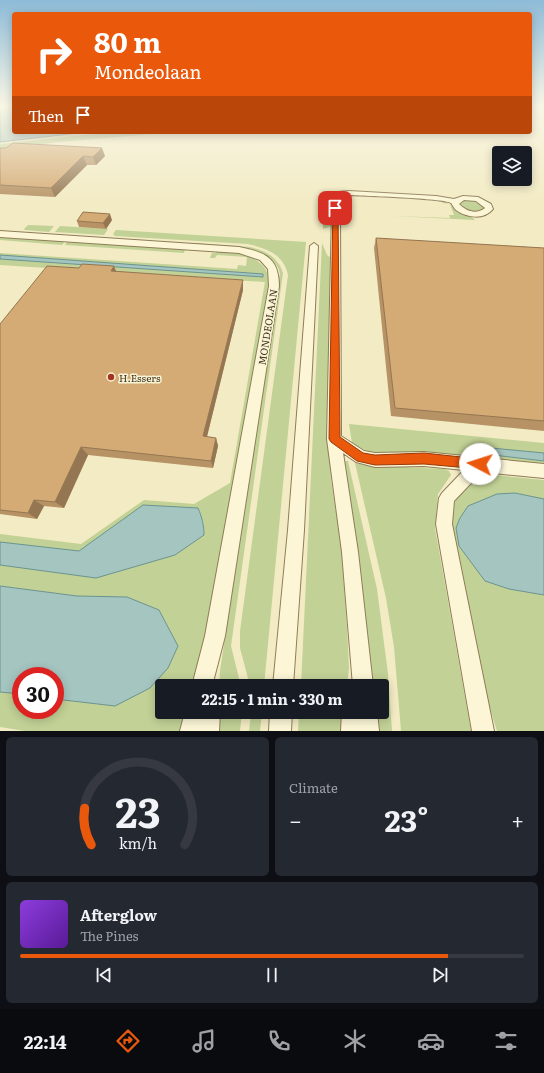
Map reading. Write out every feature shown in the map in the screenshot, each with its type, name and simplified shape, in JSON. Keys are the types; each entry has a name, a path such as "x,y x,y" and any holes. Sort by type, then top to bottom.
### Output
{"street":[{"path":"362,679 350,552 334,439 335,208 341,200 346,197 371,194 436,198 456,202 460,199 470,198 481,201 488,206 489,209 487,212 478,217 458,207 456,202"},
{"name":"MONDEOLAAN","path":"0,234 246,251 265,260 273,270 274,286 215,636"},
{"path":"284,679 296,530 314,246"},
{"path":"334,439 361,458 375,460 424,459 544,471"},
{"path":"484,728 444,524 447,498 470,474 495,465"},
{"path":"354,679 357,631"},
{"path":"204,679 215,636"},
{"path":"212,679 215,636"},
{"path":"191,731 194,719"},
{"path":"208,731 209,719"},
{"path":"280,731 281,719"},
{"path":"352,731 353,719"},
{"path":"367,719 368,731"}],"green space":[{"path":"36,140 81,140 0,149 0,144"},
{"path":"343,190 347,192 337,194 332,226 323,229 323,198"},
{"path":"400,197 443,201 448,204 441,201"},
{"path":"472,200 484,206 483,209 471,211 461,204 463,201"},
{"path":"450,205 470,215 475,220 393,216 450,218 449,215 454,215"},
{"path":"28,225 54,226 49,232 25,230 24,229"},
{"path":"60,226 108,229 104,235 55,232"},
{"path":"116,230 306,242 265,679 248,679 240,648 240,631 288,275 286,268 279,257 268,250 248,244 115,236 113,234"},
{"path":"0,237 65,241 62,245 0,240"},
{"path":"67,242 185,249 184,253 65,245"},
{"path":"195,243 250,247 266,253 275,259 281,267 283,273 231,646 239,679 219,679 220,671 280,274 275,264 267,256 256,251 228,246 191,245"},
{"path":"322,243 327,255 331,258 329,437 331,479 341,544 349,668 348,679 301,679"},
{"path":"216,251 250,257 263,266 267,272 269,281 212,607 197,679 155,679 155,719 187,719 184,731 25,731 0,727 0,534 81,544 144,500 194,504 230,483 265,282 0,265 0,253 237,269 238,265 246,266 247,257 217,255 215,258 210,258 212,253 216,253"},
{"path":"349,424 544,443 544,466 412,452 380,453 367,451 352,443"},
{"path":"343,461 348,461 377,589 388,674 388,679 367,679"},
{"path":"355,463 365,465 444,469 449,471 451,475 438,494 435,528 471,731 401,731 394,647 386,598"},
{"path":"494,475 544,480 544,731 497,731 485,692 451,522 453,506 460,492 474,478"},
{"path":"389,688 392,731 374,731 373,719 389,719"},
{"path":"217,719 241,719 240,731 216,731"},
{"path":"250,719 261,719 260,731 249,731"},
{"path":"299,719 346,719 345,731 298,731"}],"water":[{"path":"0,140 16,140 0,142"},
{"path":"0,255 263,274 263,277 0,259"},
{"path":"491,448 544,453 544,461 493,455"},
{"path":"515,493 544,499 544,595 509,589 485,581 459,546 456,528 460,518 468,506 497,494"},
{"path":"143,505 198,508 204,528 204,535 175,555 96,578 0,565 0,542 79,551"},
{"path":"0,586 77,596 127,597 159,610 178,646 168,668 158,679 155,679 155,682 150,688 115,706 64,700 64,667 12,667 12,693 0,692"}],"building":[{"path":"13,143 102,148 93,157 83,156 51,188 0,185 0,148 6,148"},
{"path":"83,212 110,214 103,223 77,221"},
{"path":"376,238 544,248 544,421 395,408"},
{"name":"H.Essers","path":"82,264 114,266 111,271 243,280 203,436 216,438 211,461 81,447 55,502 34,500 28,513 0,510 0,324 47,266 79,268"}],"place":[{"name":"H.Essers","path":"111,377"}],"route":[{"path":"335,208 334,439 361,458 375,460 424,459 480,464"}]}
